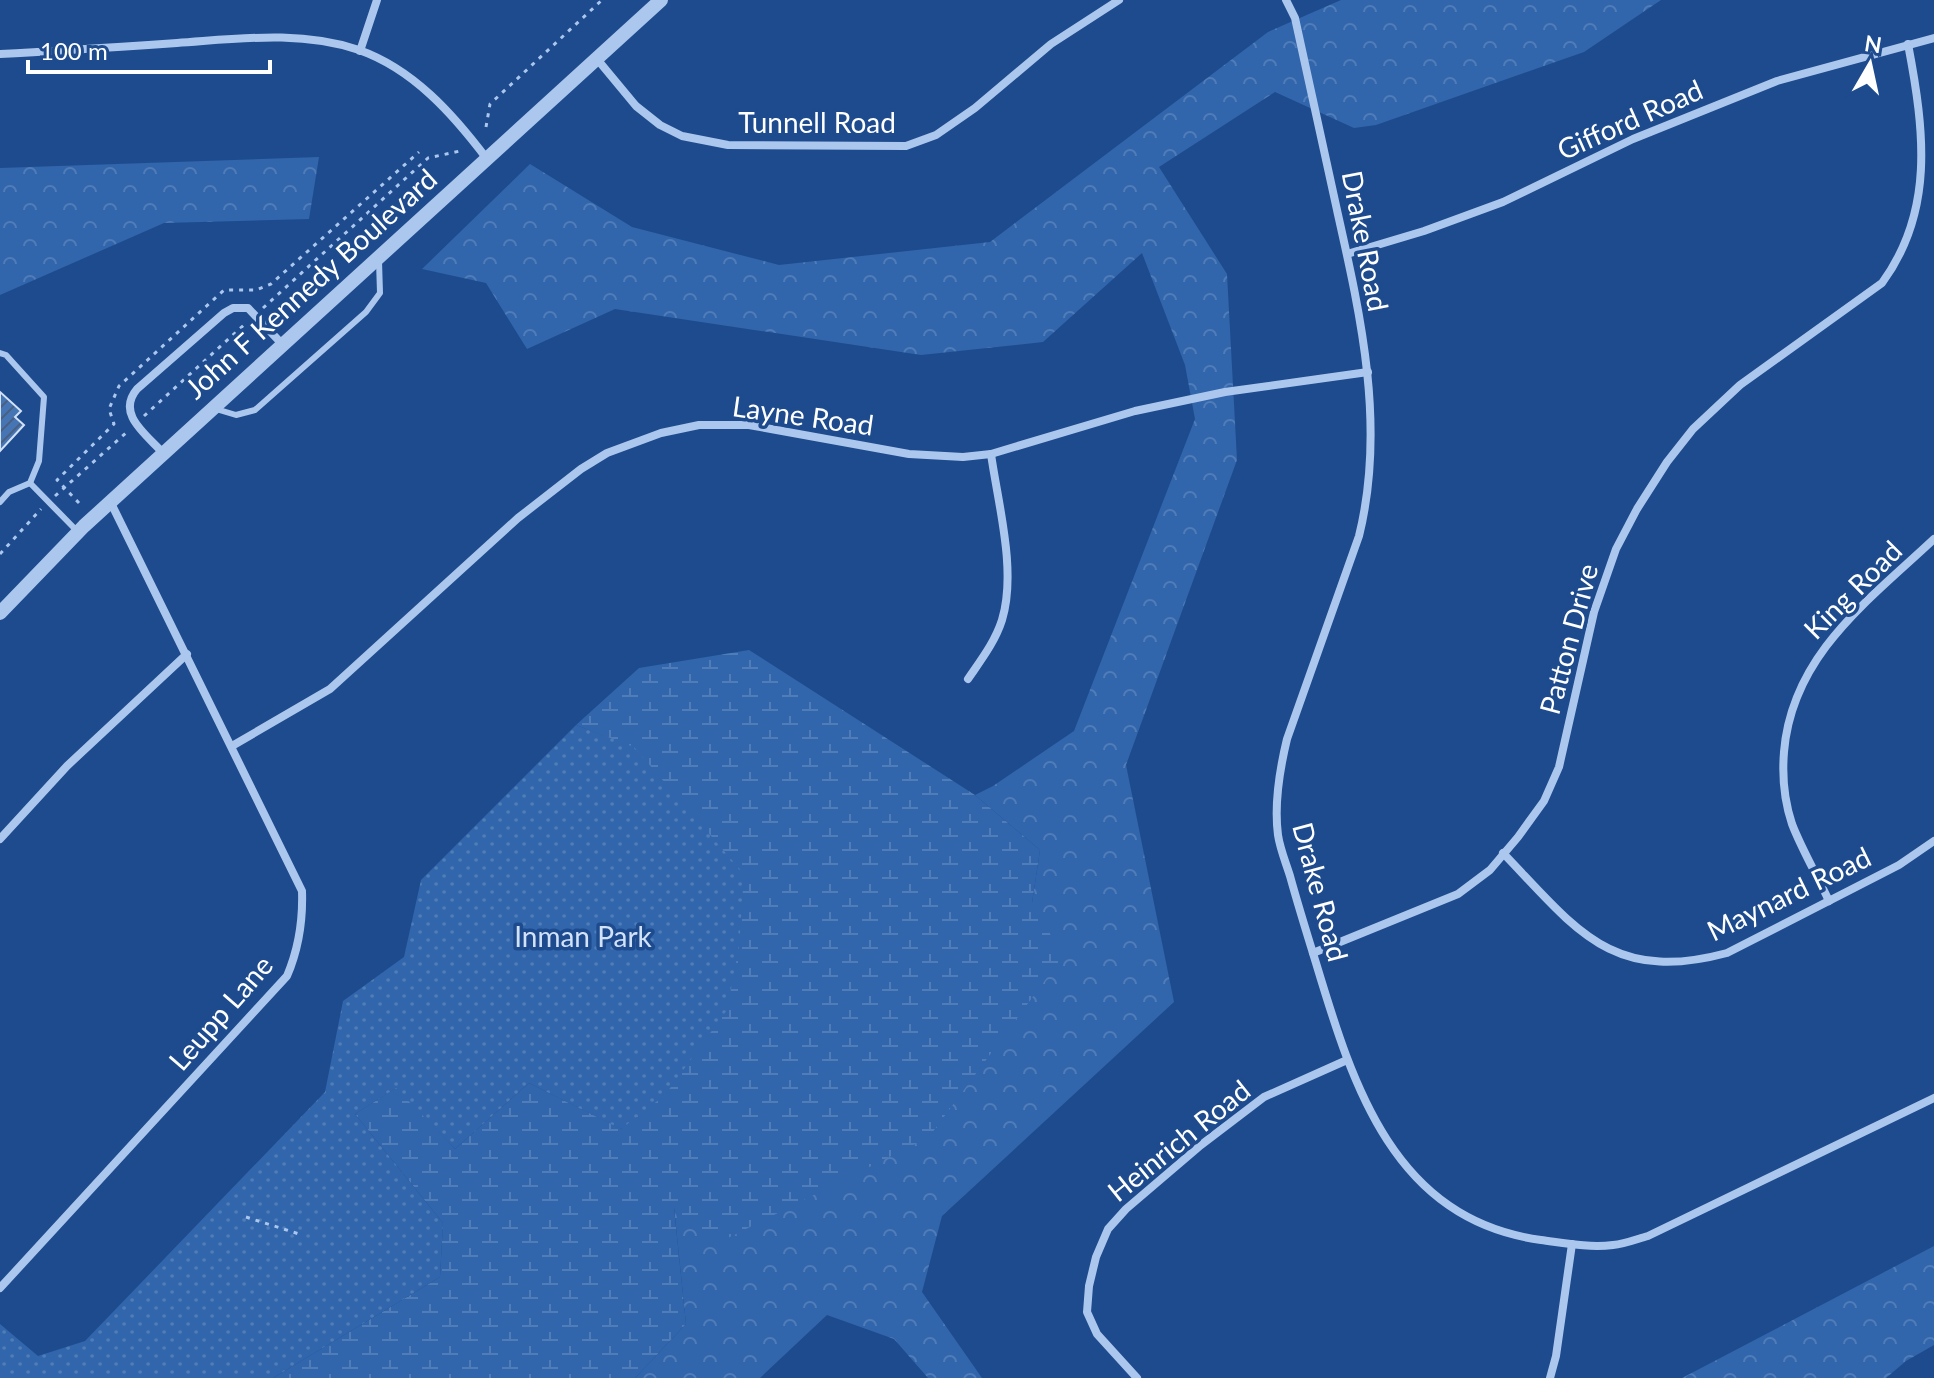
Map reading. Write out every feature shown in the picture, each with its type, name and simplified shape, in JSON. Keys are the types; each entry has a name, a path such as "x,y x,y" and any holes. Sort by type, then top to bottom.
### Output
{"street":[{"path":"360,51 377,0"},
{"name":"John F Kennedy Boulevard","path":"0,613 110,501 661,0"},
{"name":"Tunnell Road","path":"597,59 636,106 660,125 682,136 728,145 906,146 922,142 949,126 1051,44 1119,0"},
{"name":"Drake Road","path":"1286,0 1295,18 1347,254 1368,372 1373,430 1367,503 1359,536 1282,757 1278,836 1347,1060 1383,1136 1411,1175 1445,1204 1483,1225 1511,1236 1572,1244 1613,1245 1648,1236 1934,1098"},
{"path":"0,54 266,37 323,40 360,51 391,65 419,84 449,112 487,159"},
{"name":"Gifford Road","path":"1347,254 1424,231 1503,202 1633,139 1777,81 1934,38"},
{"path":"1908,44 1932,169"},
{"name":"Patton Drive","path":"1313,953 1458,894 1476,882 1503,853 1544,801 1559,767 1594,612 1616,549 1667,462 1693,429 1740,385 1882,283 1903,264 1923,222"},
{"path":"163,453 129,414 128,405 137,389 224,313 241,307 248,308 283,345"},
{"name":"Layne Road","path":"232,746 330,689 518,518 581,469 607,453 661,433 699,425 749,425 909,454 963,457 991,454 1135,411 1225,392 1368,372"},
{"path":"968,679 989,648 1002,621 1007,597 1007,566 991,454"},
{"name":"Leupp Lane","path":"0,1288 287,976 303,915 302,891 110,501"},
{"name":"King Road","path":"1829,901 1792,823 1783,783 1786,728 1797,691 1818,654 1934,539"},
{"path":"0,839 88,744 187,654"},
{"name":"Maynard Road","path":"1503,853 1572,925 1604,949 1663,963 1699,961 1727,953 1899,865 1934,841"},
{"name":"Heinrich Road","path":"1137,1378 1097,1334 1087,1312 1096,1257 1108,1229 1126,1209 1201,1145 1264,1097 1347,1060"},
{"path":"1550,1378 1572,1244"}],"lane":[{"path":"213,409 236,415 255,410 366,312 380,293 379,257"},
{"path":"0,353 6,355 44,397 39,461 30,483 9,492 0,502"},
{"path":"30,483 78,532"}],"path":[{"path":"486,127 490,104 602,0"},
{"path":"0,554 49,502 413,171 428,158 460,151"},
{"path":"246,1217 299,1234"}],"green space":[{"path":"1341,0 1661,0 1584,52 1376,125 1354,128 1275,92 1159,167 1227,274 1237,460 1126,765 1174,1002 942,1216 922,1292 982,1378 928,1378 894,1339 827,1315 760,1378 635,1378 686,1324 674,1207 1032,903 1040,850 975,795 1074,731 1195,419 1185,365 1142,253 1043,342 921,355 615,309 527,349 486,283 422,269 530,164 632,227 779,265 990,242 1268,32"},
{"path":"319,157 309,219 164,223 0,295 0,168"},
{"path":"749,650 975,795 1040,850 1032,903 1063,956 929,1137 716,1244 674,1208 686,1324 635,1378 273,1378 440,1277 443,1223 355,1114 397,1087 455,1149 529,1083 622,1129 634,748 576,725 639,668"},
{"name":"Inman Park","path":"576,725 634,747 744,874 739,947 727,1010 665,1095 621,1129 529,1083 455,1149 396,1088 355,1114 443,1223 440,1277 273,1378 0,1378 0,1324 38,1356 85,1341 325,1092 343,1001 404,957 421,880"},
{"path":"1934,1246 1934,1345 1906,1361 1886,1378 1682,1378"}],"building":[{"path":"0,392 21,411 15,417 24,425 0,451"}]}
